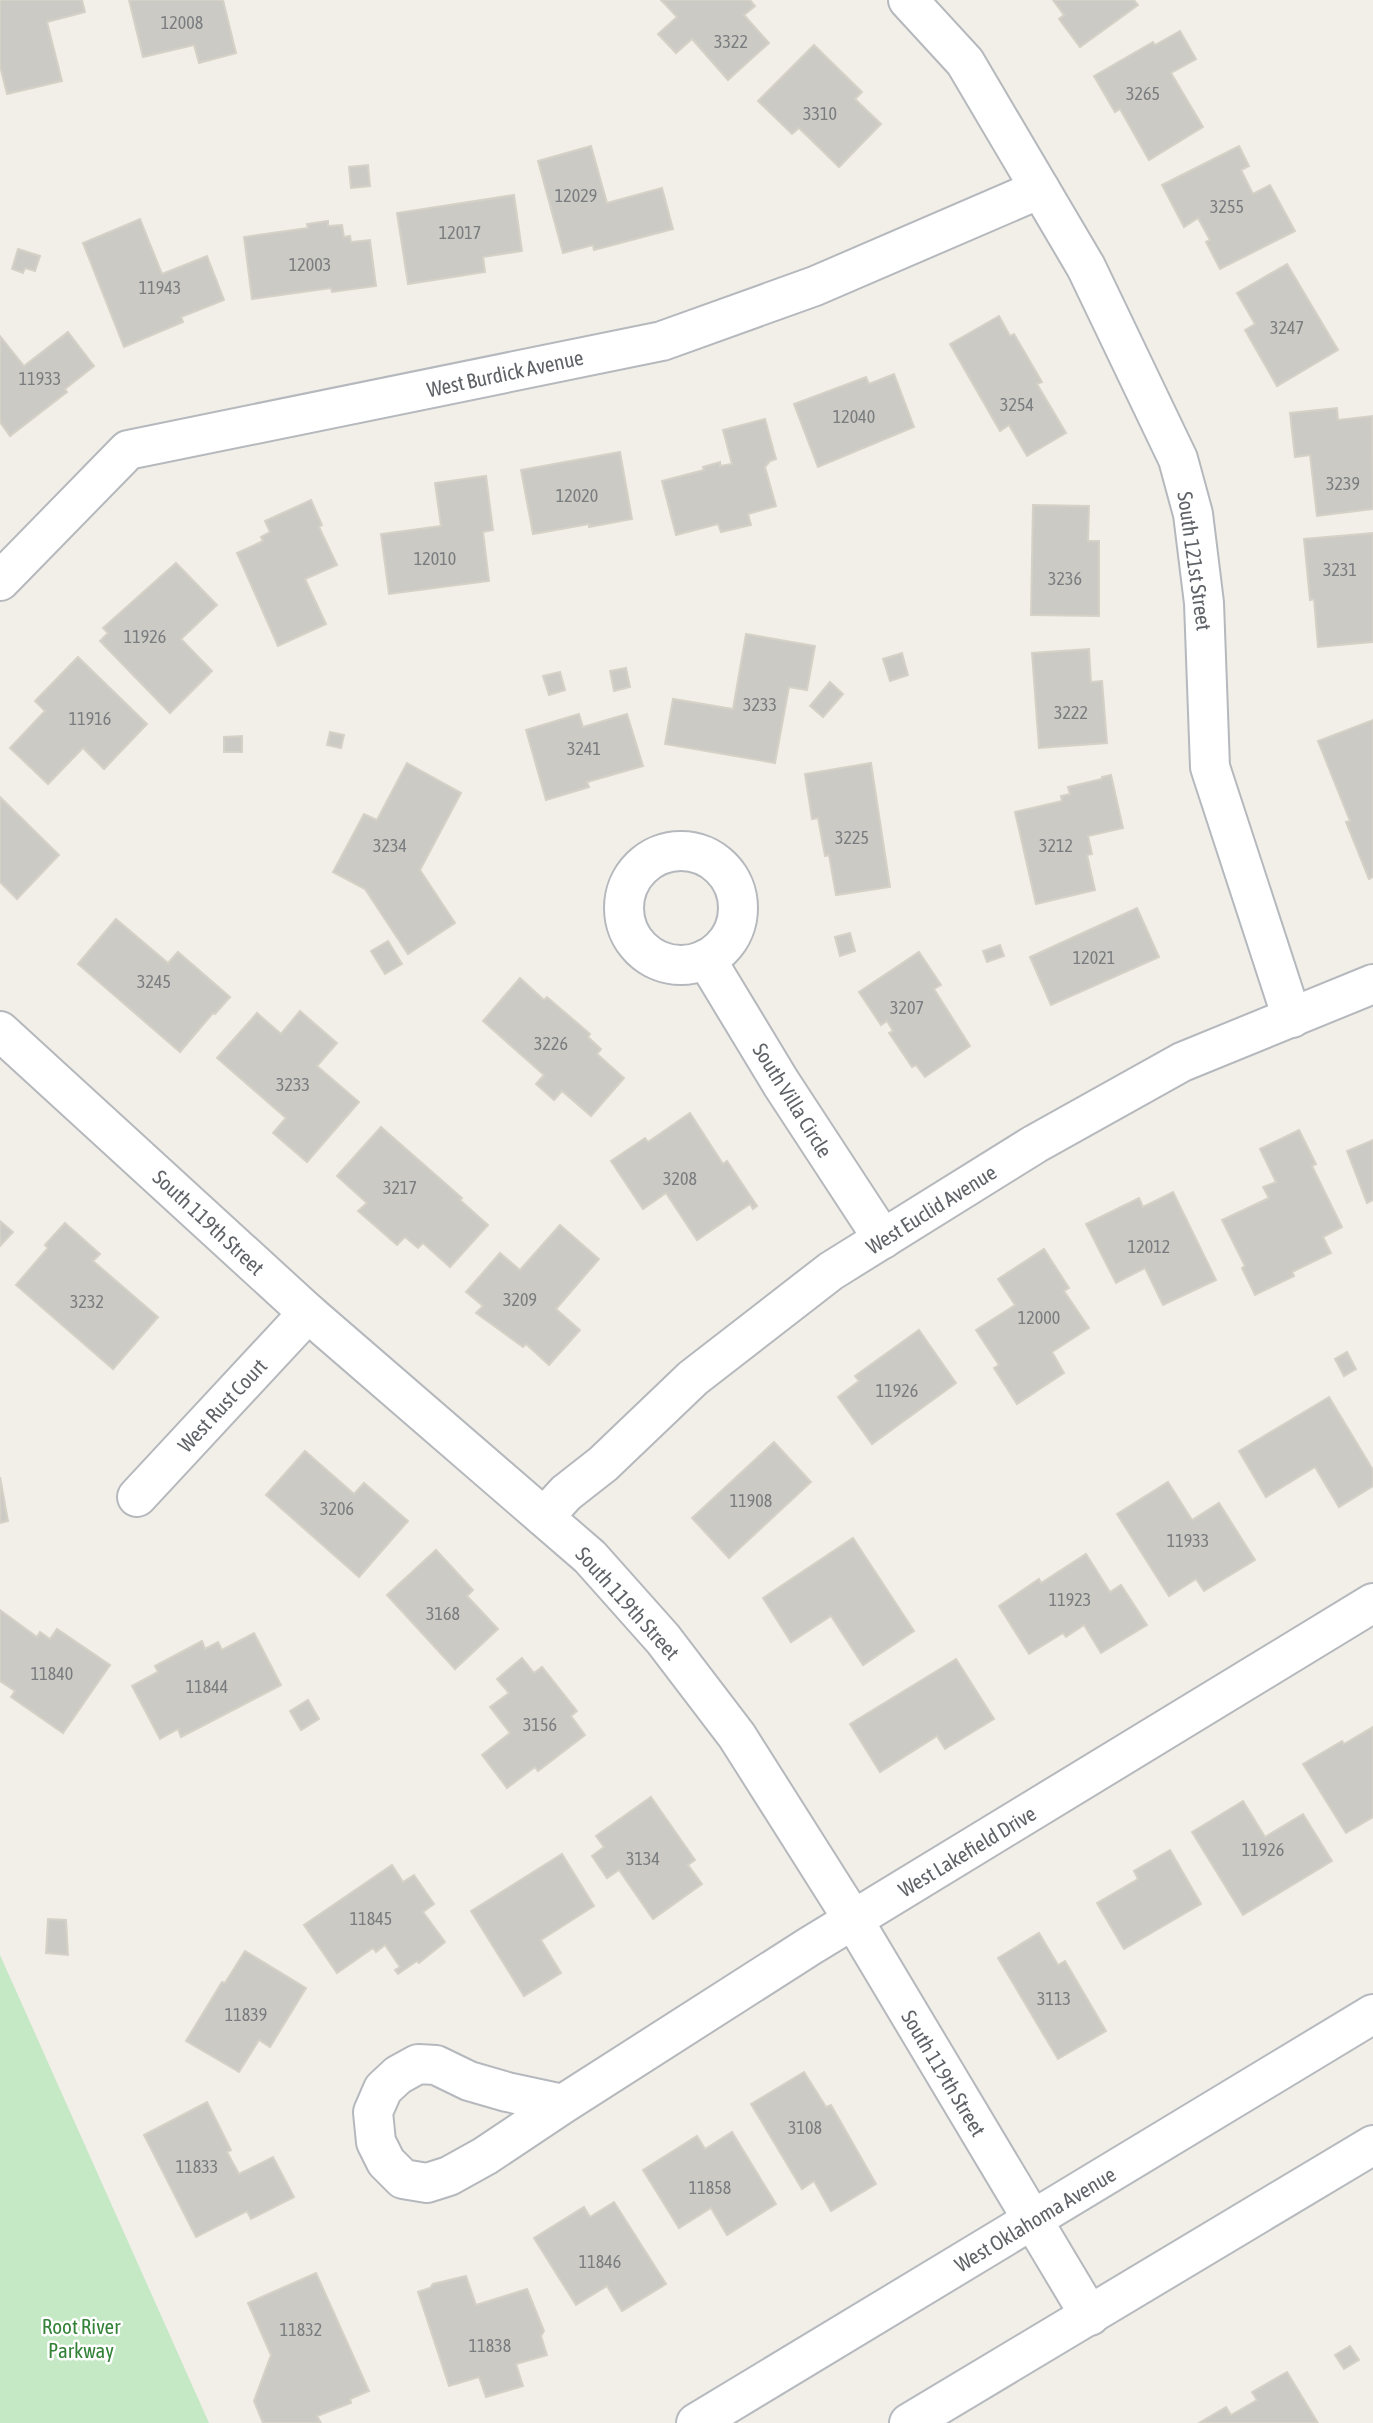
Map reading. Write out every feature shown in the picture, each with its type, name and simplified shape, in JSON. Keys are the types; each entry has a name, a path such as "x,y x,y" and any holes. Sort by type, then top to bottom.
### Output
{"street":[{"name":"South 121st Street","path":"908,0 965,62 1086,267 1178,459 1193,514 1204,603 1210,767 1292,1018"},
{"name":"West Burdick Avenue","path":"0,581 128,450 662,341 815,286 1040,189"},
{"name":"South Villa Circle","path":"706,959 781,1083 883,1239"},
{"name":"West Euclid Avenue","path":"544,1517 566,1493 603,1464 693,1378 831,1272 1035,1144 1182,1062 1373,984"},
{"name":"South 119th Street","path":"0,1031 308,1313 590,1557 671,1649 737,1736 853,1920 1090,2316"},
{"name":"West Rust Court","path":"137,1497 308,1313"},
{"name":"West Lakefield Drive","path":"563,2104 853,1920 1373,1603"},
{"name":"West Oklahoma Avenue","path":"696,2423 1373,2014"},
{"path":"909,2423 1373,2145"}],"green space":[{"name":"Root River Parkway","path":"0,1955 209,2423 0,2423"}],"building":[{"path":"0,0 82,0 85,12 47,22 62,81 7,94 0,66"},
{"path":"129,0 223,0 236,53 199,63 194,45 143,57"},
{"path":"661,0 750,0 755,6 744,15 769,43 728,80 692,39 676,53 658,34 677,17"},
{"path":"1053,0 1134,0 1138,5 1080,47 1059,19 1064,15"},
{"path":"1180,31 1196,59 1171,73 1203,127 1149,160 1120,109 1115,112 1094,76 1153,42 1155,45"},
{"path":"814,45 862,92 855,99 881,124 839,167 799,128 792,134 758,101"},
{"path":"591,146 607,203 662,188 673,229 594,250 593,245 563,253 538,161"},
{"path":"1239,146 1249,166 1241,170 1253,194 1270,185 1295,231 1220,269 1206,242 1210,240 1198,218 1184,227 1162,185"},
{"path":"368,165 370,186 351,188 349,167"},
{"path":"514,195 522,251 483,257 485,272 408,284 397,213"},
{"path":"140,219 162,274 207,256 224,300 181,317 183,322 124,347 83,243"},
{"path":"328,221 328,226 342,225 344,237 350,236 351,242 370,240 376,286 332,292 331,288 252,299 244,237 308,228 307,224"},
{"path":"18,249 40,256 35,271 25,268 23,273 12,269"},
{"path":"1287,264 1338,350 1277,386 1245,330 1255,324 1237,293"},
{"path":"999,316 1010,336 1014,334 1042,382 1037,384 1066,433 1027,456 1009,425 1000,431 950,344"},
{"path":"68,332 94,366 65,389 67,392 10,436 0,422 0,336 24,366"},
{"path":"894,374 914,427 818,467 794,404 866,377 869,384"},
{"path":"1337,408 1338,420 1372,416 1373,509 1317,516 1310,455 1295,457 1290,413"},
{"path":"765,419 776,459 765,467 776,506 748,514 751,525 721,532 718,524 676,535 662,481 704,470 703,467 720,462 720,466 732,464 723,430"},
{"path":"620,452 632,519 533,534 521,470"},
{"path":"486,476 493,530 483,532 489,581 389,594 381,534 441,526 435,483"},
{"path":"311,500 322,525 319,527 337,565 305,579 326,624 278,646 237,553 263,541 261,537 270,532 265,521"},
{"path":"1033,505 1089,506 1088,541 1099,541 1099,616 1031,615"},
{"path":"1373,533 1373,642 1318,647 1314,599 1310,600 1304,539"},
{"path":"176,563 217,605 181,639 212,671 170,713 100,641 108,633 103,628"},
{"path":"746,634 815,646 807,690 789,687 775,763 665,744 673,699 733,709"},
{"path":"1089,649 1091,682 1102,681 1107,743 1039,748 1032,653"},
{"path":"902,653 908,675 890,681 883,659"},
{"path":"78,657 147,724 104,769 83,748 48,784 10,748 45,711 35,701"},
{"path":"626,668 630,687 614,691 610,671"},
{"path":"560,672 565,690 549,695 543,676"},
{"path":"830,682 843,694 823,717 810,706"},
{"path":"579,714 583,727 627,714 643,766 587,782 589,787 546,800 526,730"},
{"path":"1373,720 1373,877 1369,879 1346,822 1350,821 1318,741"},
{"path":"330,732 344,735 341,748 327,745"},
{"path":"242,736 242,752 224,752 224,737"},
{"path":"407,763 461,793 420,870 455,923 408,954 365,889 333,872 364,814 377,820"},
{"path":"871,763 890,887 836,895 829,855 825,856 818,818 812,819 805,774"},
{"path":"1111,775 1123,828 1088,836 1092,854 1087,855 1095,890 1036,904 1015,812 1062,801 1061,796 1070,794 1068,787"},
{"path":"0,797 59,855 17,899 0,882"},
{"path":"1137,908 1159,957 1051,1005 1030,957"},
{"path":"116,919 168,963 178,952 230,997 180,1052 78,964"},
{"path":"850,933 855,951 840,956 835,937"},
{"path":"388,941 402,964 385,974 371,951"},
{"path":"1000,945 1004,956 987,962 983,951"},
{"path":"919,952 941,985 934,989 970,1046 925,1077 916,1065 912,1067 889,1033 893,1031 887,1021 881,1025 859,992"},
{"path":"520,978 544,1000 547,997 590,1034 588,1037 601,1049 597,1054 624,1078 591,1116 562,1091 554,1100 536,1084 544,1075 483,1021"},
{"path":"300,1011 337,1043 317,1066 359,1102 307,1162 273,1133 286,1118 217,1058 257,1013 281,1034"},
{"path":"690,1113 723,1164 727,1161 757,1206 753,1209 750,1204 697,1240 666,1193 643,1209 611,1161 645,1138 648,1142"},
{"path":"381,1127 462,1198 460,1200 488,1225 450,1267 423,1243 418,1248 405,1237 397,1245 358,1211 367,1203 337,1176"},
{"path":"1299,1130 1316,1164 1312,1166 1342,1227 1323,1237 1331,1253 1292,1272 1294,1276 1255,1295 1242,1268 1245,1266 1222,1220 1269,1198 1263,1187 1276,1182 1260,1149"},
{"path":"1373,1140 1373,1200 1367,1203 1347,1151"},
{"path":"1173,1192 1216,1280 1163,1305 1145,1268 1116,1283 1086,1224 1139,1198 1143,1207"},
{"path":"0,1221 13,1232 0,1246"},
{"path":"65,1223 100,1254 93,1261 158,1317 113,1369 16,1285 48,1248 45,1245"},
{"path":"560,1225 599,1259 556,1309 580,1330 549,1365 526,1344 523,1347 476,1313 483,1306 466,1292 500,1253 520,1270"},
{"path":"1044,1249 1069,1288 1064,1291 1089,1328 1052,1352 1064,1373 1017,1404 994,1368 999,1365 976,1330 1015,1305 998,1279"},
{"path":"919,1330 956,1383 872,1444 838,1397 859,1381 855,1376"},
{"path":"1347,1352 1356,1369 1344,1376 1335,1359"},
{"path":"1329,1397 1373,1470 1373,1486 1339,1507 1315,1467 1266,1497 1239,1451"},
{"path":"774,1442 811,1482 729,1558 692,1518"},
{"path":"305,1451 354,1494 364,1483 408,1521 359,1577 266,1495"},
{"path":"0,1477 8,1521 0,1523"},
{"path":"1168,1482 1192,1520 1219,1503 1255,1560 1204,1591 1196,1579 1169,1596 1117,1514"},
{"path":"853,1538 914,1631 863,1665 831,1616 791,1642 763,1598"},
{"path":"436,1550 473,1590 467,1596 498,1629 455,1669 387,1595"},
{"path":"1086,1554 1110,1592 1121,1585 1147,1625 1101,1653 1084,1625 1066,1637 1063,1633 1029,1654 999,1606 1039,1579 1041,1583"},
{"path":"0,1610 37,1637 40,1632 50,1639 57,1629 110,1665 63,1733 11,1697 15,1691 0,1681"},
{"path":"254,1633 281,1685 181,1737 178,1729 160,1739 132,1686 158,1672 155,1666 202,1641 205,1649 218,1642 222,1650"},
{"path":"522,1658 534,1673 542,1667 577,1711 571,1716 585,1735 538,1771 535,1767 507,1788 482,1755 510,1733 490,1707 509,1693 497,1679"},
{"path":"956,1659 994,1719 945,1749 937,1736 880,1772 850,1724"},
{"path":"308,1700 319,1719 301,1730 290,1711"},
{"path":"1373,1727 1373,1817 1346,1833 1303,1764 1342,1741 1344,1744"},
{"path":"651,1797 695,1860 688,1865 702,1884 653,1919 619,1870 607,1878 592,1856 604,1847 596,1836"},
{"path":"1243,1801 1265,1837 1303,1814 1332,1861 1243,1915 1192,1832"},
{"path":"1170,1850 1201,1904 1124,1949 1097,1903 1138,1879 1134,1871"},
{"path":"562,1854 594,1906 541,1940 561,1973 524,1996 471,1911"},
{"path":"392,1865 403,1882 414,1875 434,1904 423,1912 445,1942 419,1963 417,1961 398,1974 395,1970 400,1967 385,1945 376,1952 373,1948 337,1973 304,1925"},
{"path":"48,1919 66,1920 68,1955 46,1953"},
{"path":"1039,1933 1058,1965 1065,1961 1106,2031 1058,2059 998,1958"},
{"path":"245,1951 306,1988 270,2047 259,2040 239,2072 186,2041 222,1982 225,1983"},
{"path":"804,2072 826,2107 831,2105 876,2184 831,2211 814,2181 802,2189 751,2104"},
{"path":"207,2102 231,2150 227,2152 239,2174 273,2157 294,2197 251,2219 247,2211 196,2237 144,2135"},
{"path":"732,2132 776,2204 727,2235 711,2208 679,2228 643,2170 697,2136 705,2149"},
{"path":"614,2202 666,2284 622,2311 607,2286 576,2305 534,2238 584,2207 590,2217"},
{"path":"316,2273 369,2391 350,2399 351,2403 317,2416 321,2423 263,2423 254,2401 271,2355 248,2303"},
{"path":"466,2276 476,2305 527,2289 544,2331 541,2336 547,2355 516,2364 523,2386 486,2397 479,2377 449,2386 418,2292 430,2288 433,2284"},
{"path":"1350,2346 1359,2360 1344,2369 1335,2355"},
{"path":"1287,2372 1318,2423 1199,2423 1226,2407 1231,2415 1257,2400 1252,2392"}]}
